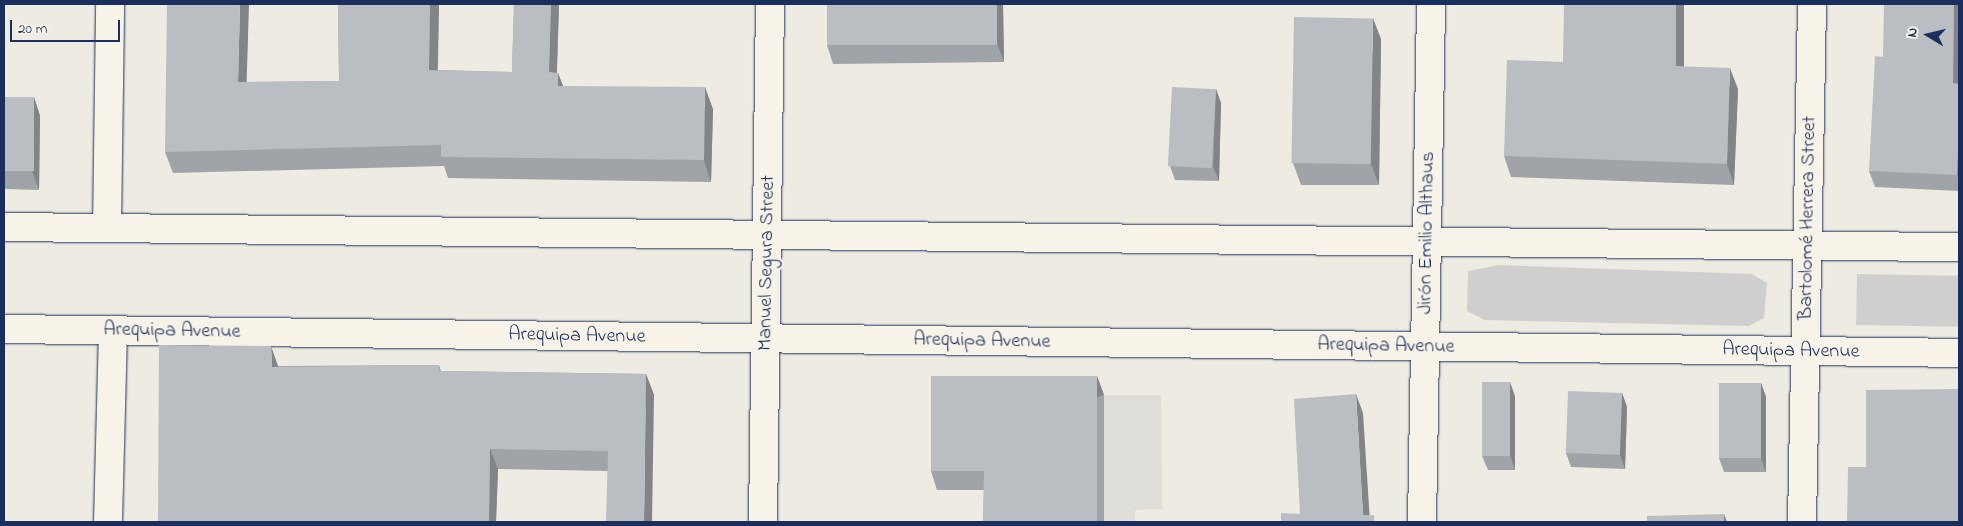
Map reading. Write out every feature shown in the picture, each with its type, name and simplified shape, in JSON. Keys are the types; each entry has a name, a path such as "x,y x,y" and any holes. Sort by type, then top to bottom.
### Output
{"main road":[{"path":"107,228 110,4"},
{"name":"Manuel Segura Street","path":"762,522 770,4"},
{"name":"Jirón Emilio Althaus","path":"1422,522 1431,4"},
{"name":"Bartolomé Herrera Street","path":"1802,522 1812,4"},
{"path":"4,227 1959,247"},
{"name":"Arequipa Avenue","path":"4,329 1959,353"},
{"path":"108,522 113,330"}],"shaded area":[{"path":"1499,265 1752,274 1767,283 1764,318 1749,326 1485,320 1467,311 1468,271"},
{"path":"1857,274 1959,276 1958,327 1856,325"},
{"path":"1104,395 1161,395 1162,509 1135,510 1135,522 1104,522"}],"building":[{"path":"167,4 240,4 238,82 339,81 338,4 430,4 429,70 512,72 514,4 551,4 549,72 558,73 558,86 705,87 704,160 441,157 441,145 165,152"},
{"path":"827,4 997,4 997,45 827,45"},
{"path":"1564,4 1676,4 1676,66 1730,68 1727,164 1504,156 1507,60 1563,62"},
{"path":"1884,4 1954,4 1953,83 1959,84 1957,175 1869,171 1875,56 1883,57"},
{"path":"1294,17 1373,18 1370,164 1291,163"},
{"path":"1172,87 1216,89 1212,168 1168,166"},
{"path":"4,97 34,97 34,171 4,171"},
{"path":"159,345 271,346 272,367 439,365 439,371 646,374 644,522 606,522 608,451 490,449 489,522 158,522"},
{"path":"931,376 1097,376 1097,522 983,522 984,471 931,471"},
{"path":"1482,382 1510,382 1510,456 1482,456"},
{"path":"1719,383 1761,383 1761,458 1719,458"},
{"path":"1959,389 1959,522 1847,522 1848,467 1866,467 1866,390"},
{"path":"1568,391 1622,393 1620,455 1566,453"},
{"path":"1356,394 1363,515 1374,515 1374,522 1281,522 1281,513 1300,514 1294,399"},
{"path":"1724,514 1724,522 1647,522 1647,516"}]}
